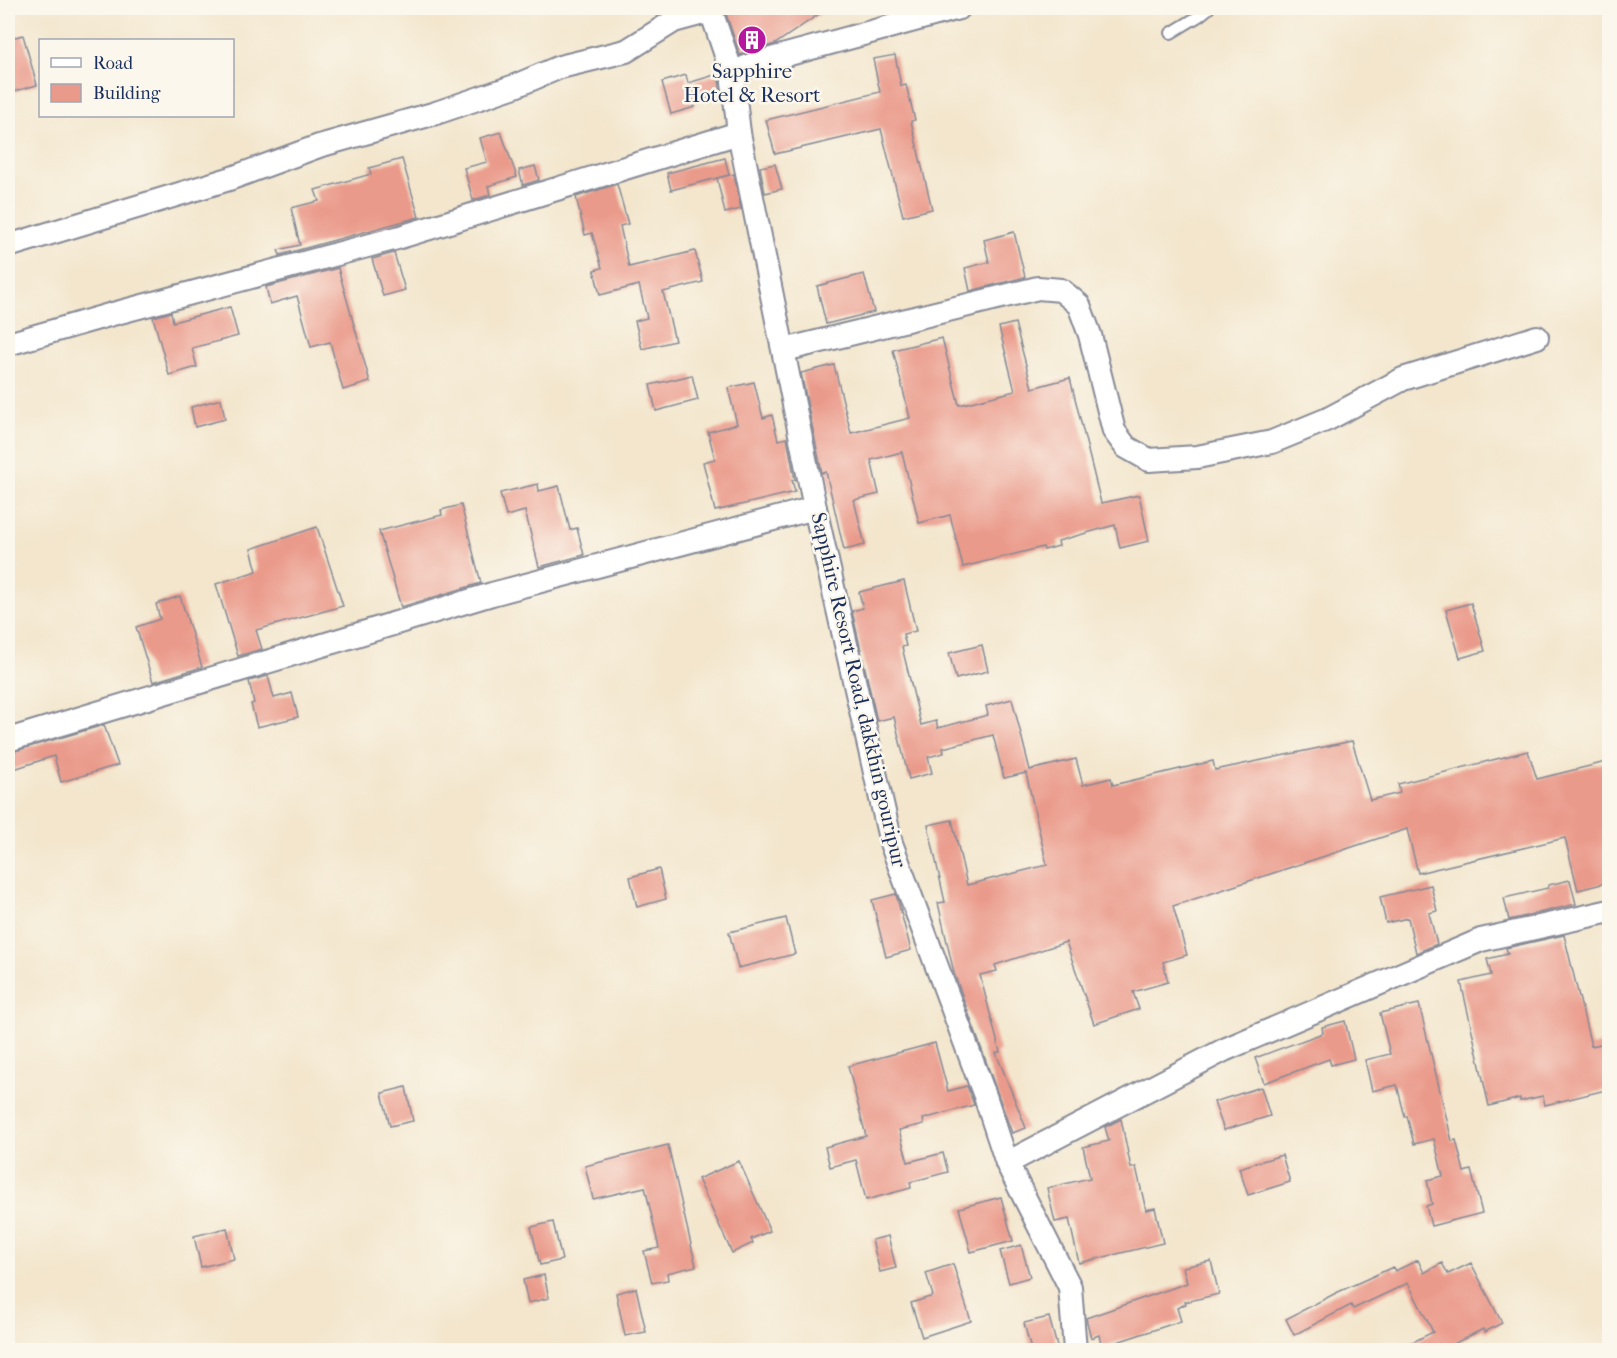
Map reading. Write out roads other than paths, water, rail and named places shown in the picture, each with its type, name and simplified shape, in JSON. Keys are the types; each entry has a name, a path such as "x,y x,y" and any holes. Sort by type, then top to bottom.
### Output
{"street":[{"path":"732,73 753,64 959,8"},
{"path":"8,246 229,179 319,146 436,113 515,86 560,67 626,51 674,21 710,9"},
{"name":"Sapphire Resort Road, dakkhin gouripur","path":"710,9 732,73 739,133 815,507 891,843 985,1096 1007,1163 1070,1287 1075,1350"},
{"path":"8,344 120,311 397,238 739,133"},
{"path":"784,350 1038,288 1061,290 1079,305 1087,325 1114,431 1126,447 1149,460 1197,457 1272,442 1328,419 1403,379 1537,337"},
{"path":"8,740 492,594 815,507"},
{"path":"1007,1163 1224,1050 1481,940 1610,910"}],"lane":[{"path":"1171,33 1209,8"}],"place":[{"name":"Sapphire Hotel & Resort","path":"752,40"}]}
